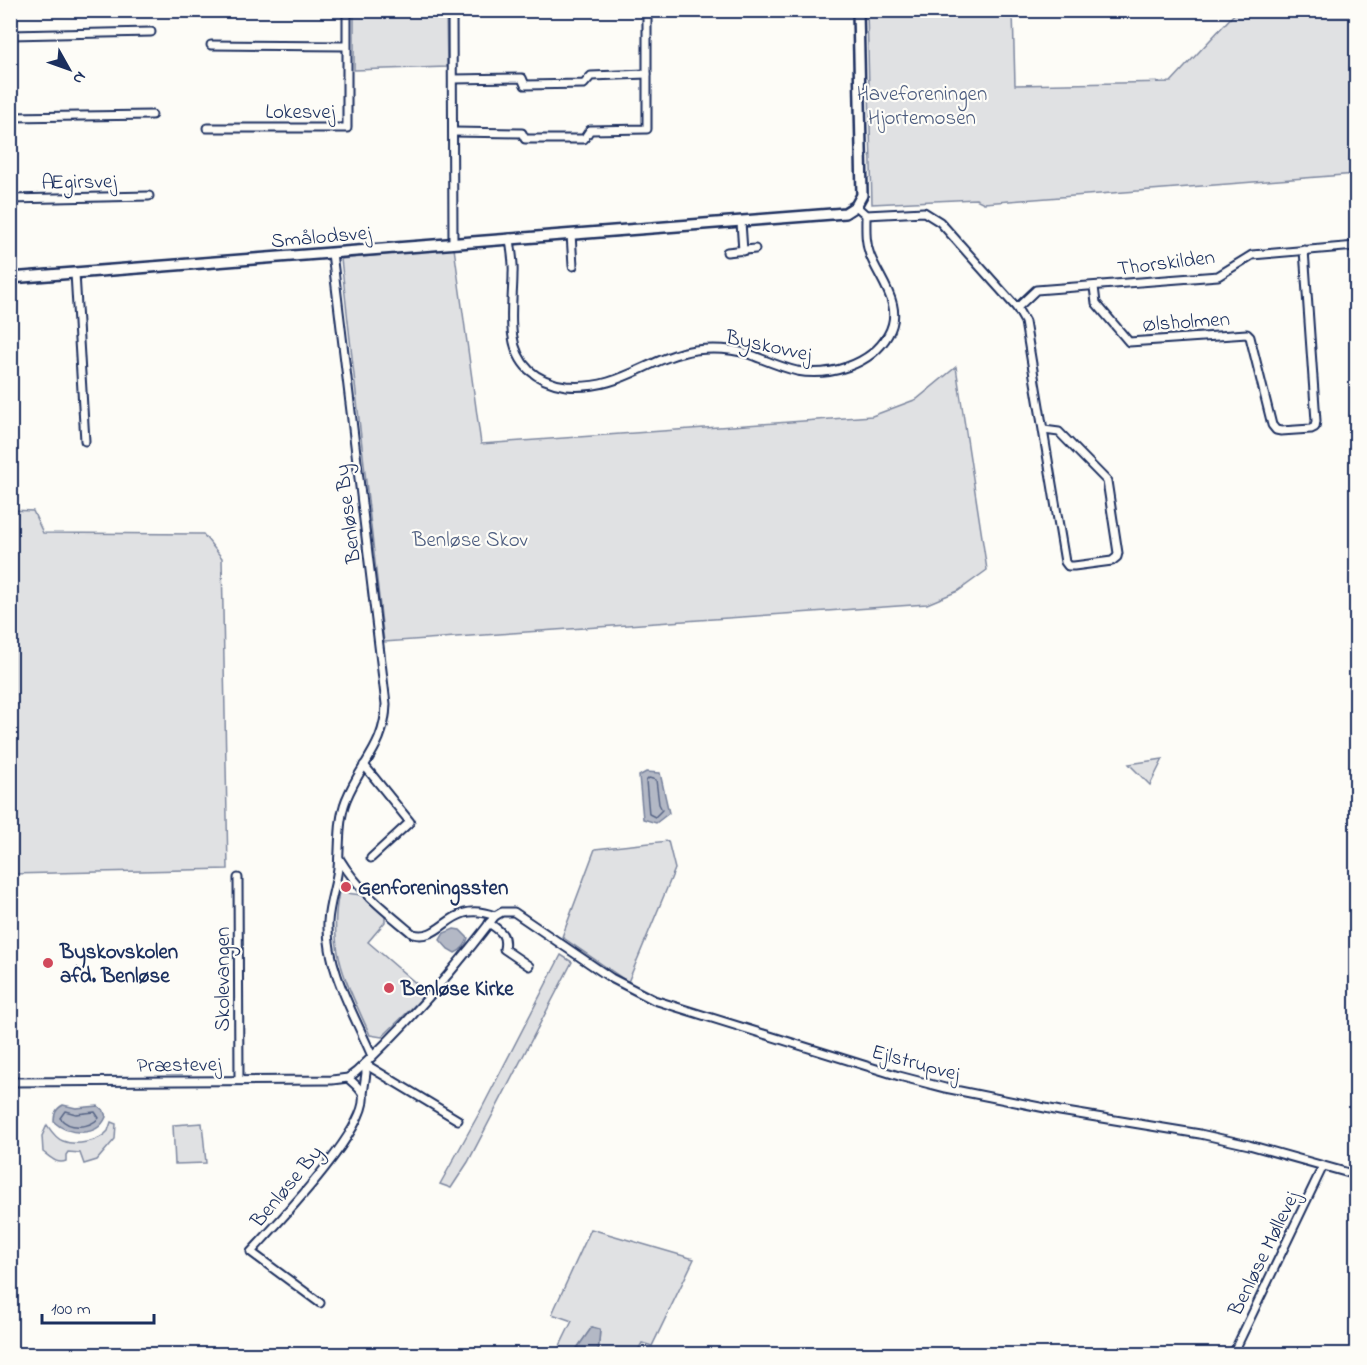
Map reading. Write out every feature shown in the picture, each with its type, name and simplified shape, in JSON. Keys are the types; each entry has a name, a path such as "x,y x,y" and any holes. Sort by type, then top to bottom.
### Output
{"street":[{"name":"Lokesvej","path":"207,128 347,128 347,10"},
{"path":"452,10 453,243"},
{"path":"453,132 522,133 525,139 584,139 590,130 648,129 647,10"},
{"path":"858,10 862,188 855,206 866,215 924,212 940,222 1017,308 1025,322 1065,562 1068,566 1074,566 1112,561 1118,554 1107,481 1059,432 1044,430"},
{"path":"10,35 152,32"},
{"path":"211,45 346,46"},
{"path":"453,79 522,78 525,85 584,84 591,76 647,74"},
{"path":"10,117 152,115"},
{"name":"Ægirsvej","path":"10,200 149,196"},
{"name":"Smålodsvej","path":"10,278 510,238 838,215 850,211 855,206"},
{"name":"Byskovvej","path":"510,238 513,272 511,316 515,347 521,361 543,380 560,385 597,385 619,380 671,357 695,350 722,349 747,354 798,371 818,372 839,369 859,362 873,354 890,333 894,307 890,293 870,255 865,239 866,215"},
{"path":"741,222 743,251"},
{"path":"571,234 573,266"},
{"name":"Thorskilden","path":"1017,308 1036,290 1218,276 1252,255 1356,246"},
{"path":"727,252 755,249"},
{"name":"Ølsholmen","path":"1094,287 1096,303 1130,342 1247,334 1250,337 1272,425 1276,430 1281,431 1311,429 1315,427 1316,421 1304,250"},
{"name":"Benløse By","path":"332,253 386,704 382,734 351,788 345,804 341,822 337,879 329,907 328,925 337,975 372,1056"},
{"path":"75,273 85,441"},
{"path":"364,765 410,822 371,858"},
{"path":"339,858 366,895 412,934 421,936 430,933 468,910 480,910 495,916 463,959 431,995 365,1064 348,1078 359,1088 363,1096"},
{"path":"337,879 350,876"},
{"name":"Skolevangen","path":"238,878 239,1080"},
{"name":"Ejlstrupvej","path":"495,916 502,912 514,912 611,978 654,1000 899,1076 945,1088 1060,1111 1200,1134 1249,1145 1356,1175"},
{"path":"489,923 504,934 506,940 504,949 529,966"},
{"path":"365,1064 458,1120"},
{"name":"Benløse By","path":"320,1304 251,1252 340,1149 361,1109 365,1064"},
{"name":"Præstevej","path":"10,1082 332,1080 348,1078"},
{"name":"Benløse Møllevej","path":"1233,1354 1323,1166"}],"green space":[{"path":"354,11 446,11 447,67 354,70"},
{"name":"Haveforeningen Hjortemosen","path":"867,11 1013,11 1015,85 1171,82 1237,11 1356,11 1356,174 984,203 976,199 872,204"},
{"name":"Benløse Skov","path":"454,248 481,444 872,416 917,399 956,367 987,570 958,591 927,604 384,642 341,259"},
{"path":"11,510 33,511 43,533 203,534 222,558 228,869 11,874"},
{"path":"1163,759 1150,785 1129,764"},
{"path":"668,841 675,869 628,982 562,937 595,849"},
{"path":"339,892 361,895 385,916 385,922 368,942 419,986 421,999 382,1037 370,1035 341,966 336,932"},
{"path":"561,955 572,962 468,1162 451,1188 440,1184 482,1108"},
{"path":"111,1122 116,1124 115,1139 97,1160 84,1164 80,1153 68,1152 66,1161 60,1162 43,1152 42,1136 47,1125 60,1140 80,1143 104,1135"},
{"path":"202,1123 206,1163 175,1164 173,1125"},
{"path":"591,1229 694,1259 652,1346 642,1343 636,1354 598,1354 600,1330 592,1327 573,1354 556,1354 572,1321 552,1314"}],"water":[{"path":"646,772 660,773 669,813 656,823 643,819 639,776"},
{"path":"454,929 460,930 468,938 460,951 455,953 440,940 444,933"},
{"path":"63,1105 76,1108 98,1106 104,1111 106,1117 96,1128 74,1132 54,1122 56,1112"},
{"path":"592,1327 600,1329 598,1354 573,1354"}],"place":[{"name":"Genforeningssten","path":"346,887"},
{"name":"Byskovskolen afd. Benløse","path":"48,963"},
{"name":"Benløse Kirke","path":"389,988"}]}
